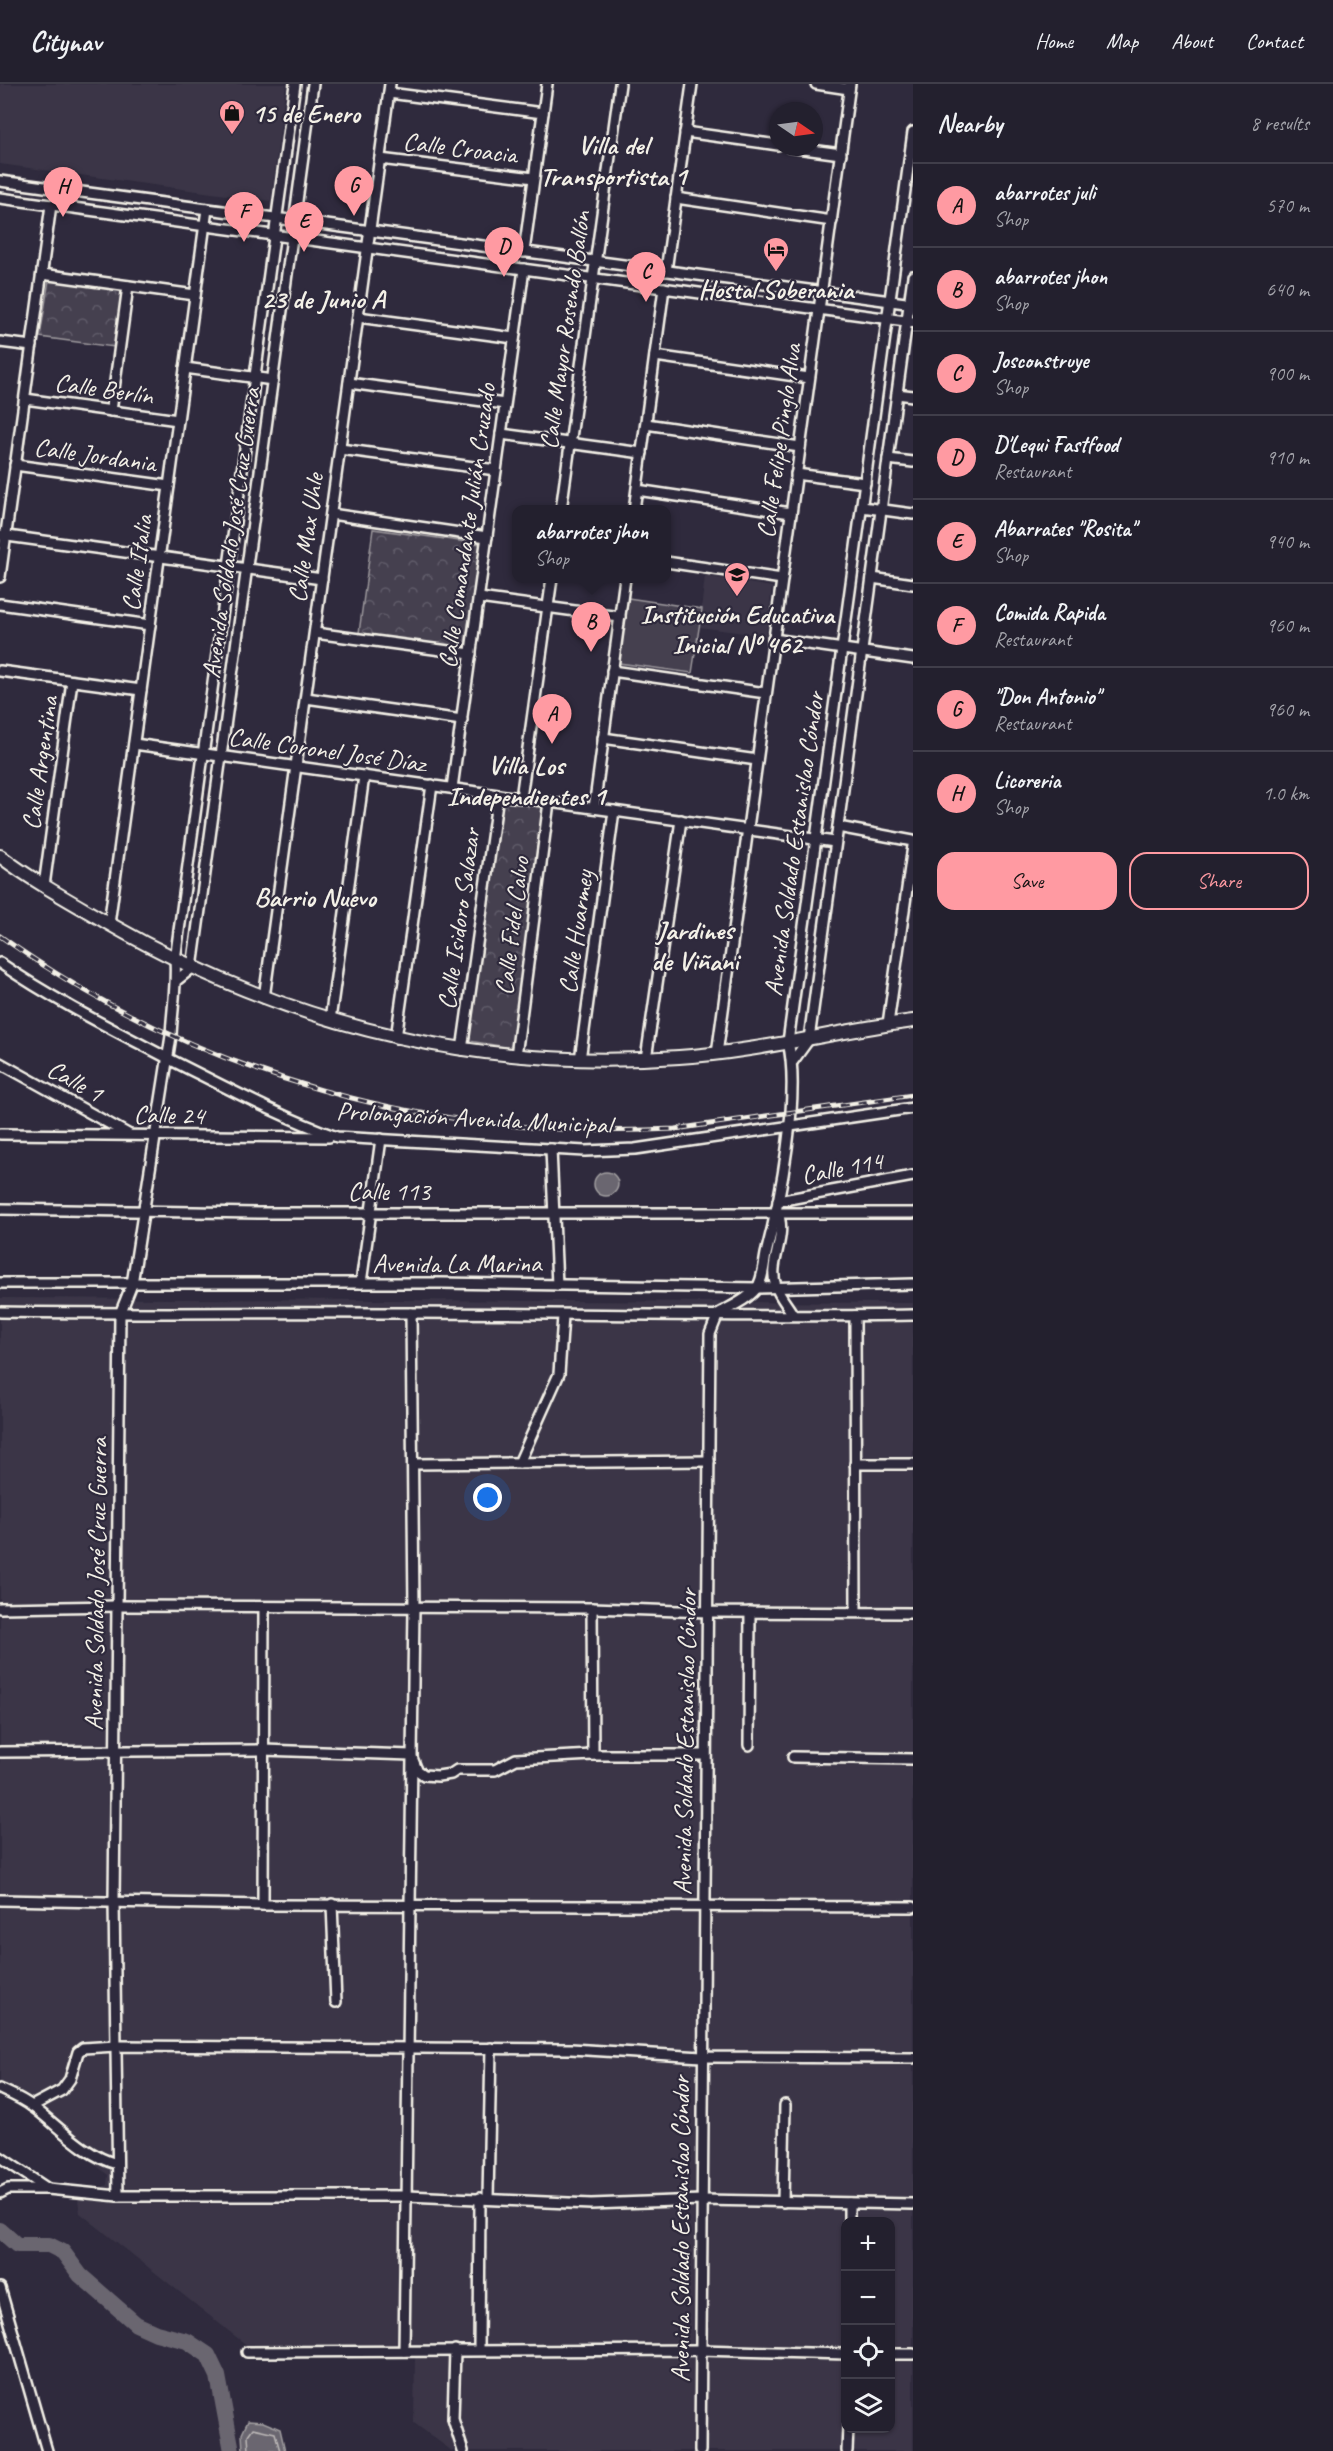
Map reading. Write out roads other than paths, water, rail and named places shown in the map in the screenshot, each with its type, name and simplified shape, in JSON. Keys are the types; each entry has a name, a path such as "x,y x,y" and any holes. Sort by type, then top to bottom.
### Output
{"main road":[{"path":"0,856 44,886 109,924 192,968 264,998 330,1020 396,1038 462,1050 580,1060 645,1059 717,1054 913,1021"}],"street":[{"name":"Avenida Soldado José Cruz Guerra","path":"118,2196 114,1901 119,1606 120,1314 132,1284 156,1137 167,1057 171,1006 177,980 175,960 295,84"},
{"name":"Avenida Soldado José Cruz Guerra","path":"192,968 313,84"},
{"path":"524,252 547,84"},
{"name":"Calle Mayor Rosendo Ballón","path":"562,505 620,84"},
{"path":"666,271 692,84"},
{"path":"816,84 850,87"},
{"name":"Calle Felipe Pinglo Alva","path":"717,1054 850,87"},
{"path":"390,89 543,113"},
{"name":"Calle Max Uhle","path":"264,998 390,89"},
{"path":"685,132 769,145"},
{"name":"Avenida Soldado Estanislao Cóndor","path":"758,1288 778,1206 789,1126 793,1061 788,1042 887,319 911,163 913,132"},
{"path":"823,152 841,154"},
{"name":"Calle Croacia","path":"380,159 534,178"},
{"path":"0,181 911,304"},
{"path":"0,198 910,322"},
{"path":"676,198 831,221"},
{"path":"0,577 3,535 51,205"},
{"name":"Calle Italia","path":"109,924 207,209"},
{"name":"Calle Comandante Julián Cruzado","path":"452,788 524,269"},
{"path":"42,274 195,295"},
{"name":"Avenida Soldado Estanislao Cóndor","path":"793,1061 809,1038 897,394 910,322 913,276"},
{"path":"111,411 128,286"},
{"path":"635,505 664,288"},
{"path":"358,317 514,338"},
{"path":"0,342 32,346"},
{"path":"655,356 809,378"},
{"path":"185,368 273,380"},
{"path":"349,383 505,404"},
{"path":"897,394 913,396"},
{"name":"Calle Berlín","path":"24,399 178,420"},
{"path":"645,424 800,447"},
{"path":"501,434 642,453"},
{"path":"340,449 496,470"},
{"path":"888,459 913,462"},
{"name":"Calle Jordania","path":"15,465 169,486"},
{"path":"796,474 865,483"},
{"path":"637,490 790,513"},
{"path":"862,507 913,514"},
{"path":"331,514 487,537"},
{"path":"3,535 322,579"},
{"path":"671,563 782,579"},
{"path":"872,578 913,584"},
{"path":"521,798 551,583"},
{"path":"594,808 624,583"},
{"path":"478,598 620,617"},
{"path":"0,604 150,625"},
{"path":"315,633 471,654"},
{"path":"773,639 913,659"},
{"path":"0,671 141,690"},
{"path":"612,671 766,693"},
{"name":"Calle Argentina","path":"44,886 72,681"},
{"path":"306,698 462,720"},
{"path":"603,738 757,760"},
{"name":"Calle Coronel José Díaz","path":"134,744 836,842"},
{"path":"330,1020 364,776"},
{"path":"396,1038 432,785"},
{"name":"Calle Isidoro Salazar","path":"462,1050 498,795"},
{"name":"Calle Fidel Calvo","path":"516,1056 549,802"},
{"name":"Calle Huarmey","path":"580,1060 614,811"},
{"path":"645,1059 681,820"},
{"path":"838,827 913,843 888,1024"},
{"name":"Prolongación Avenida Municipal","path":"0,963 79,1011 167,1057 302,1124 337,1137 551,1149 635,1149 913,1108"},
{"path":"177,980 192,968"},
{"path":"0,975 9,969"},
{"name":"Calle 1","path":"0,1063 130,1135"},
{"name":"Calle 24","path":"0,1134 337,1137"},
{"path":"361,1283 381,1139"},
{"path":"551,1149 557,1285"},
{"name":"Calle 114","path":"778,1206 913,1176"},
{"path":"794,1315 776,1286 774,1275 782,1231 778,1206 913,1213"},
{"name":"Calle 113","path":"0,1209 555,1214 778,1206"},
{"name":"Avenida La Marina","path":"0,1283 361,1283 758,1288 913,1284"},
{"path":"718,1314 758,1288"},
{"name":"Avenida La Marina","path":"0,1312 411,1313 563,1316 913,1315"},
{"path":"404,2351 408,2196 414,1608 411,1313"},
{"name":"Avenida Soldado Estanislao Cóndor","path":"700,2451 710,1334 718,1314"},
{"path":"519,1463 559,1374 563,1316"},
{"path":"855,1316 856,1612"},
{"path":"414,1464 709,1461"},
{"path":"855,1464 913,1464"},
{"path":"0,1608 119,1606 592,1608 708,1612 913,1613"},
{"path":"263,1905 264,1607"},
{"path":"592,1608 593,1755"},
{"path":"749,1745 750,1612"},
{"path":"0,1752 262,1750 411,1755"},
{"path":"411,1755 417,1770 424,1775 438,1776 451,1774 457,1770 495,1770 516,1759 593,1755 705,1755"},
{"path":"793,1757 913,1759"},
{"path":"0,1900 263,1905 410,1903 913,1907"},
{"path":"332,1904 336,2002"},
{"path":"32,2106 62,2090 70,2079 78,2052 83,2049 116,2046 571,2049 702,2057 913,2058"},
{"path":"479,2350 491,2048"},
{"path":"0,2089 32,2106 59,2131 104,2161 117,2164"},
{"path":"783,2202 785,2105"},
{"path":"0,2157 48,2189"},
{"path":"0,2193 8,2190 48,2189 118,2196 408,2196 591,2204 702,2200 913,2204"},
{"path":"849,2203 849,2217"},
{"path":"0,2288 47,2451"},
{"path":"0,2326 10,2323"},
{"path":"455,2350 453,2419 463,2451"},
{"path":"247,2352 700,2350 841,2354"},
{"path":"895,2354 913,2354"},
{"path":"848,2433 848,2451"}],"water":[{"path":"606,1172 615,1175 618,1184 615,1193 606,1196 597,1193 594,1184 597,1175"},
{"path":"248,2421 263,2422 280,2429 285,2451 243,2451 242,2434"}],"waterway":[{"path":"0,2230 17,2245 49,2245 63,2252 80,2275 136,2324 156,2333 187,2341 208,2355 218,2376 232,2451"}],"railway":[{"path":"0,936 76,985 155,1027 237,1062 321,1090 407,1110 495,1124 585,1130 675,1129 913,1095"}],"place":[{"name":"15 de Enero","path":"232,136"},
{"name":"\"Don Antonio\"","path":"354,216"},
{"name":"Licoreria","path":"63,217"},
{"name":"Comida Rapida","path":"244,242"},
{"name":"Abarrates \"Rosita\"","path":"304,252"},
{"name":"Hostal Soberania","path":"776,273"},
{"name":"D'Lequi Fastfood","path":"504,277"},
{"name":"Josconstruye","path":"646,302"},
{"name":"Institución Educativa Inicial Nº 462","path":"737,598"},
{"name":"abarrotes jhon","path":"591,652"},
{"name":"abarrotes juli","path":"552,744"}],"district":[{"name":"Villa del Transportista 1","path":"613,160"},
{"name":"23 de Junio A","path":"323,299"},
{"name":"Villa Los Independientes 1","path":"526,780"},
{"name":"Barrio Nuevo","path":"315,897"},
{"name":"Jardines de Viñani","path":"695,946"}]}
